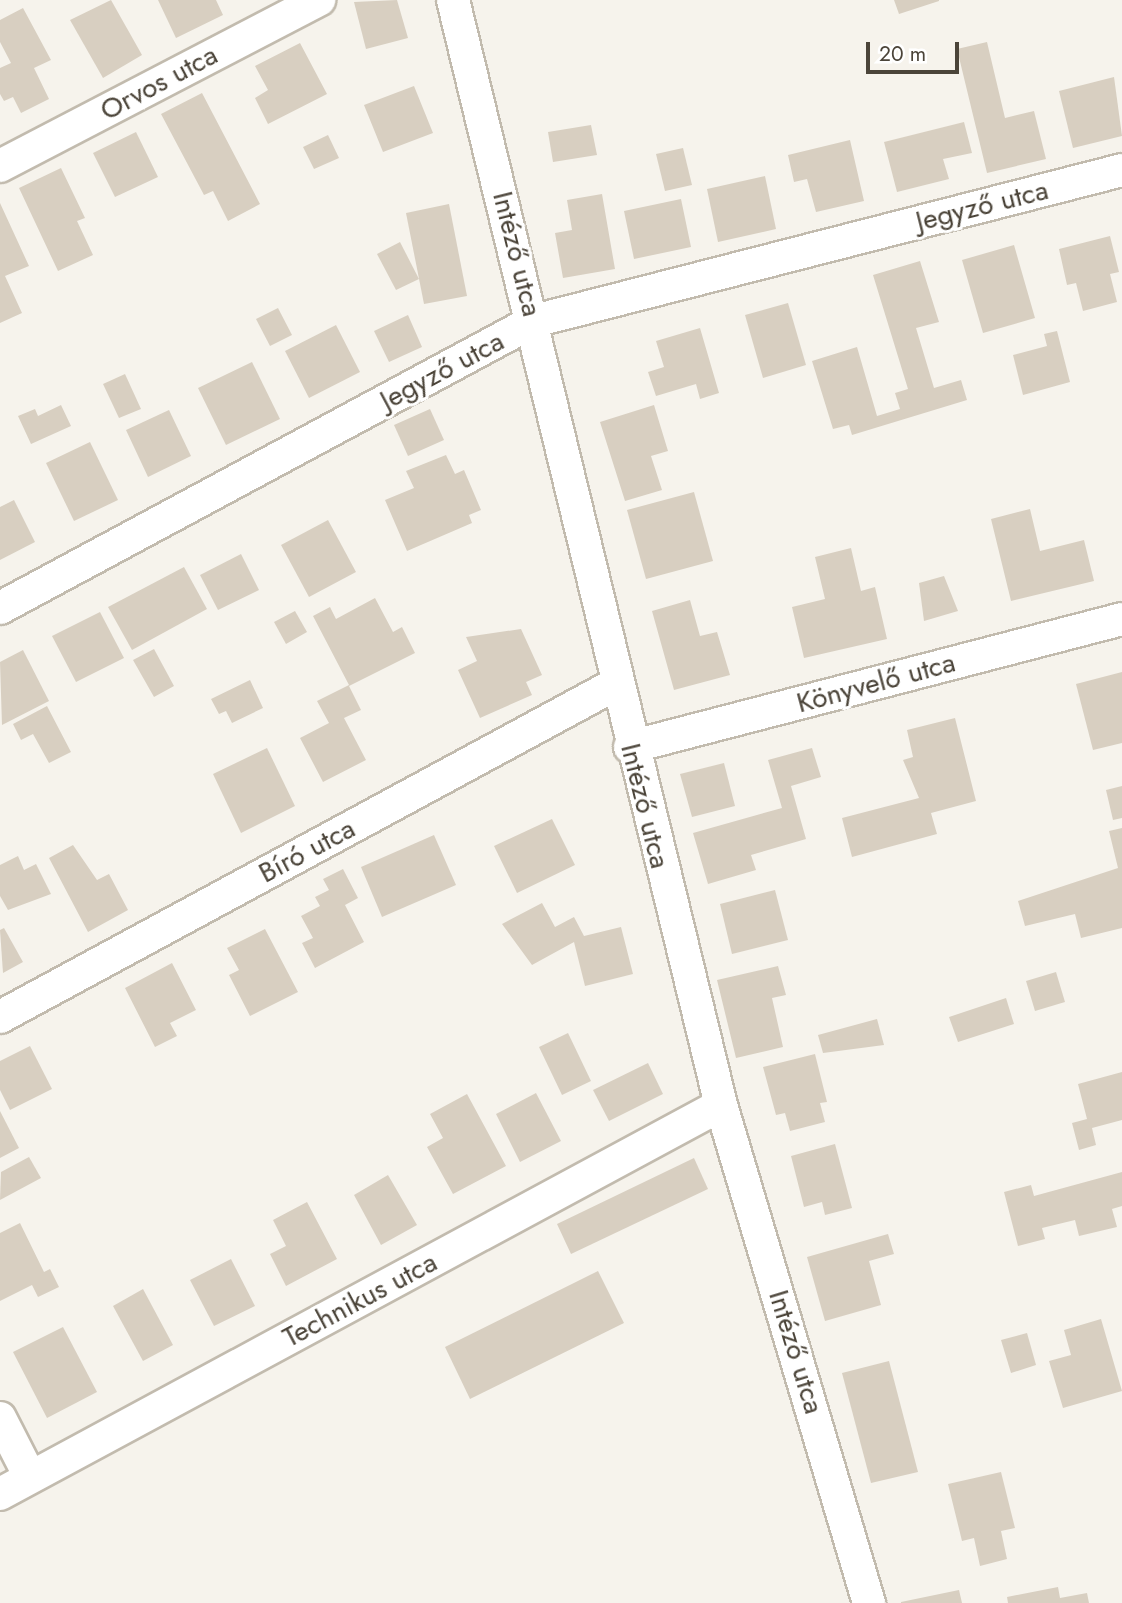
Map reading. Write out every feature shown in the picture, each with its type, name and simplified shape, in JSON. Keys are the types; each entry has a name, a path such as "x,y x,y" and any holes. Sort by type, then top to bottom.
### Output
{"street":[{"name":"Orvos utca","path":"0,166 319,0"},
{"name":"Intéző utca","path":"453,0 534,321 614,685 721,1105 869,1603"},
{"name":"Jegyző utca","path":"0,608 534,321 1122,170"},
{"name":"Könyvelő utca","path":"631,747 1122,619"},
{"name":"Bíró utca","path":"0,1017 614,685"},
{"name":"Technikus utca","path":"0,1494 721,1105"},
{"path":"0,1418 30,1477"}],"building":[{"path":"111,0 142,55 103,78 70,20"},
{"path":"158,0 216,0 223,15 176,38"},
{"path":"397,0 408,38 366,49 354,2"},
{"path":"894,0 939,0 939,1 899,14"},
{"path":"23,8 51,60 34,68 49,99 21,113 13,97 4,101 0,94 0,68 11,63 0,42 0,20"},
{"path":"987,42 1005,118 1034,111 1046,159 987,173 957,49"},
{"path":"300,43 327,94 268,124 255,98 268,90 255,66"},
{"path":"1114,77 1122,136 1073,148 1059,91"},
{"path":"414,86 433,133 383,152 364,105"},
{"path":"202,93 260,204 228,221 213,191 204,195 161,114"},
{"path":"964,122 972,153 943,159 949,179 897,192 884,142"},
{"path":"591,125 597,155 553,162 548,132"},
{"path":"136,132 158,177 115,197 93,153"},
{"path":"328,135 339,158 314,169 303,147"},
{"path":"850,140 864,201 816,212 807,179 794,182 788,155"},
{"path":"683,148 692,185 665,191 656,154"},
{"path":"61,168 85,218 77,221 93,255 58,271 19,188"},
{"path":"765,176 776,229 718,242 707,189"},
{"path":"602,194 615,269 563,278 555,233 572,230 567,200"},
{"path":"681,199 691,247 634,259 624,211"},
{"path":"0,203 29,266 5,276 22,313 0,323"},
{"path":"449,204 467,296 424,304 406,213"},
{"path":"1110,236 1119,272 1110,274 1117,302 1083,311 1076,283 1067,285 1059,249"},
{"path":"400,242 419,279 396,290 377,254"},
{"path":"1014,245 1035,318 983,333 962,260"},
{"path":"920,261 939,322 916,328 934,388 961,380 967,400 852,435 849,425 833,429 812,361 857,347 877,416 900,409 895,393 908,389 873,275"},
{"path":"788,303 806,365 763,378 745,315"},
{"path":"278,308 292,335 270,346 256,319"},
{"path":"408,315 422,347 389,362 374,331"},
{"path":"336,325 360,372 309,398 285,351"},
{"path":"700,328 719,393 700,399 696,384 656,396 648,372 664,367 656,341"},
{"path":"1057,331 1070,382 1023,395 1013,355 1047,346 1044,334"},
{"path":"252,362 280,419 226,445 198,388"},
{"path":"125,374 141,409 119,418 103,384"},
{"path":"61,405 71,426 31,444 18,416 35,409 38,416"},
{"path":"654,405 668,451 651,456 662,490 625,501 600,422"},
{"path":"430,409 444,440 408,456 394,425"},
{"path":"169,410 191,456 148,477 126,430"},
{"path":"90,442 118,500 74,521 46,463"},
{"path":"446,455 455,474 464,470 481,510 469,515 472,523 407,551 385,500 414,488 406,471"},
{"path":"694,492 713,561 646,579 627,510"},
{"path":"14,500 35,542 0,560 0,507"},
{"path":"1030,509 1040,551 1084,540 1094,581 1011,601 991,519"},
{"path":"328,520 356,572 309,597 281,545"},
{"path":"851,548 861,591 875,587 887,639 804,658 792,607 825,599 815,557"},
{"path":"241,554 259,590 218,610 200,575"},
{"path":"184,567 207,609 132,650 108,607"},
{"path":"944,576 958,611 924,621 919,583"},
{"path":"375,598 393,632 402,627 415,653 349,686 361,710 344,718 366,760 323,782 300,738 329,723 317,701 349,685 313,616 330,607 336,619"},
{"path":"690,600 700,636 717,632 730,675 674,690 652,611"},
{"path":"295,611 307,632 286,644 274,622"},
{"path":"100,612 124,658 76,682 52,636"},
{"path":"521,629 542,675 526,682 532,695 480,718 458,670 477,661 466,637"},
{"path":"154,649 174,686 154,697 133,660"},
{"path":"23,650 49,701 2,725 0,662"},
{"path":"1122,672 1122,743 1093,750 1076,684"},
{"path":"250,680 263,708 232,723 226,711 219,714 211,699"},
{"path":"47,706 71,752 49,763 33,734 21,740 13,724"},
{"path":"955,718 976,801 931,813 937,834 852,857 842,818 919,798 903,760 913,757 907,730"},
{"path":"267,748 295,806 241,833 213,774"},
{"path":"812,748 821,777 791,786 806,839 751,855 756,870 708,884 693,833 782,808 768,760"},
{"path":"724,763 735,806 692,817 680,774"},
{"path":"1122,786 1122,818 1113,820 1106,790"},
{"path":"552,819 575,865 517,893 494,846"},
{"path":"1122,828 1122,928 1081,938 1075,914 1025,926 1018,901 1118,868 1109,831"},
{"path":"434,835 456,885 382,917 361,867"},
{"path":"73,845 97,880 109,874 128,910 88,932 49,858"},
{"path":"18,856 24,870 36,864 51,894 8,910 0,896 0,865"},
{"path":"343,869 358,898 345,905 364,942 315,968 302,943 313,938 301,916 320,906 315,897 329,890 323,879"},
{"path":"775,890 788,940 732,954 720,904"},
{"path":"542,903 555,927 574,917 584,936 621,927 633,974 585,986 574,942 532,965 502,924"},
{"path":"4,928 23,962 3,973 0,930"},
{"path":"265,929 298,992 250,1016 229,975 239,970 227,948"},
{"path":"172,963 196,1010 170,1023 177,1036 155,1047 125,988"},
{"path":"778,966 786,995 772,998 783,1047 736,1058 717,980"},
{"path":"1056,972 1065,1002 1035,1011 1026,981"},
{"path":"1006,998 1014,1024 958,1042 949,1017"},
{"path":"877,1019 884,1045 823,1053 818,1035"},
{"path":"568,1033 591,1081 562,1095 539,1047"},
{"path":"30,1046 52,1089 10,1110 0,1090 0,1061"},
{"path":"815,1054 827,1102 820,1103 825,1122 790,1131 785,1113 776,1115 763,1067"},
{"path":"648,1063 663,1094 609,1121 593,1090"},
{"path":"1122,1072 1122,1120 1092,1128 1096,1145 1079,1150 1072,1123 1087,1119 1078,1084"},
{"path":"536,1093 561,1141 520,1162 496,1114"},
{"path":"467,1094 506,1166 453,1194 427,1147 443,1138 430,1114"},
{"path":"0,1111 19,1148 0,1158"},
{"path":"835,1144 852,1208 825,1215 822,1202 804,1207 791,1156"},
{"path":"29,1157 41,1178 0,1200 1,1172"},
{"path":"694,1158 708,1189 571,1254 557,1224"},
{"path":"1122,1172 1122,1206 1112,1209 1117,1227 1079,1236 1075,1220 1042,1228 1045,1239 1018,1246 1004,1192 1031,1185 1034,1196"},
{"path":"388,1175 417,1225 381,1245 354,1195"},
{"path":"307,1202 337,1259 286,1286 270,1254 286,1246 273,1220"},
{"path":"20,1223 44,1272 50,1269 59,1287 38,1297 32,1285 0,1301 0,1233"},
{"path":"888,1234 894,1254 869,1261 881,1305 825,1321 807,1257"},
{"path":"231,1259 255,1306 214,1326 190,1280"},
{"path":"598,1271 624,1323 470,1399 445,1347"},
{"path":"143,1289 173,1345 143,1361 113,1306"},
{"path":"1101,1319 1122,1391 1063,1408 1049,1361 1071,1355 1064,1330"},
{"path":"63,1327 97,1392 47,1418 13,1352"},
{"path":"1027,1333 1036,1365 1011,1373 1001,1340"},
{"path":"889,1361 918,1472 871,1483 842,1373"},
{"path":"1001,1472 1015,1528 1001,1531 1007,1559 980,1566 974,1538 962,1541 948,1484"},
{"path":"1058,1587 1060,1598 1087,1593 1089,1603 1008,1603 1007,1597"},
{"path":"959,1590 962,1603 901,1603 901,1602"}]}
